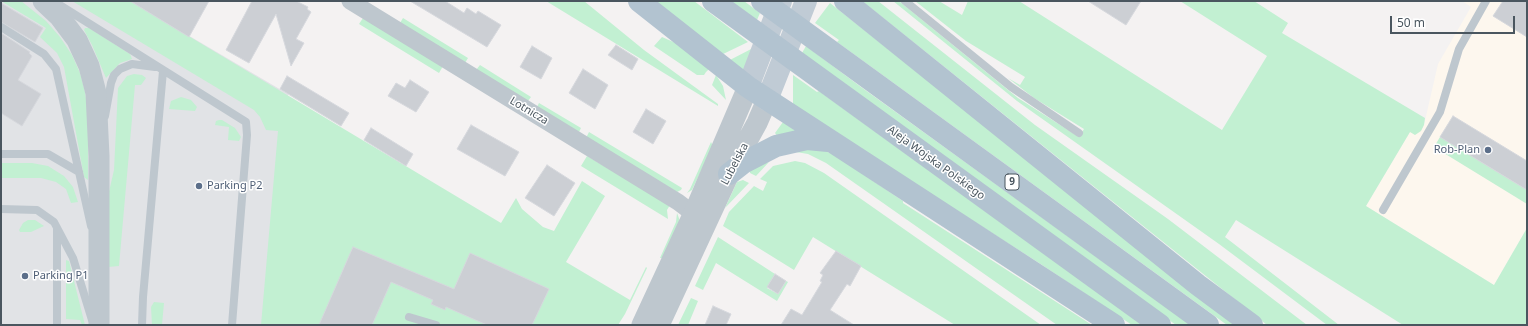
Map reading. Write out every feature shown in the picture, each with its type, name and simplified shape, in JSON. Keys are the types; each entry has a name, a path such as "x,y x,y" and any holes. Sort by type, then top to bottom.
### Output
{"main road":[{"path":"639,1 748,87 767,100 1114,325"},
{"name":"Aleja Wojska Polskiego","path":"713,1 1160,325"},
{"name":"9","path":"762,1 1208,325"},
{"name":"Lubelska","path":"748,87 781,1"},
{"path":"845,1 1198,284 1252,325"},
{"name":"Lubelska","path":"767,100 803,7"},
{"path":"729,174 743,163 776,146 807,139 829,141"}],"street":[{"path":"43,1 68,27 84,53 96,93 99,156 99,325"},
{"name":"Lotnicza","path":"350,1 700,218"},
{"name":"Lubelska","path":"659,325 748,87"},
{"name":"Lubelska","path":"642,325 700,218 729,174 757,123 767,100"}],"lane":[{"path":"53,1 244,120 247,126 232,325"},
{"path":"905,1 1012,87 1079,133"},
{"path":"1383,210 1440,112 1459,49 1486,1"},
{"path":"1,27 44,54 56,69 98,258"},
{"path":"99,156 111,83 114,75 125,66 132,64 160,69"},
{"path":"142,325 160,69"},
{"path":"1,154 48,154 79,172"},
{"path":"1,209 36,210 44,214 57,226 73,258 93,325"},
{"path":"57,226 57,325"},
{"path":"409,317 436,325"}],"shaded area":[{"path":"1,1 130,1 288,94 279,325 1,325"},
{"path":"1462,1 1527,1 1527,228 1494,285 1366,206 1410,132 1424,125 1438,64 1471,7"}],"green space":[{"path":"1,1 21,1 46,21 60,37 72,55 80,73 88,113 88,180 84,177 64,67 57,53 40,37 46,28"},
{"path":"72,1 130,1 501,223 516,198 522,209 543,227 554,231 582,181 605,196 566,262 630,300 646,267 647,268 625,314 618,325 261,325 278,131 266,130 260,117 254,110"},
{"path":"546,1 584,1 644,50 718,104 718,106"},
{"path":"654,1 694,1 748,42 721,55"},
{"path":"730,1 744,1 760,13 757,20"},
{"path":"862,1 878,1 1035,125 1168,219 1307,325 1267,325"},
{"path":"893,1 899,1 1018,98 1079,137 1084,129 1034,98 1008,78 1020,85 1025,77 966,41 915,1 939,1 962,15 968,1 1019,1 1222,130 1267,56 1180,1 1254,1 1288,23 1282,33 1425,118 1421,131 1415,135 1410,132 1366,206 1494,285 1527,228 1527,325 1403,325 1236,220 1225,237 1339,325 1327,325 1219,244 1017,101"},
{"path":"830,3 1237,325 1227,325 837,42 839,40 815,23"},
{"path":"363,18 443,66 439,73 359,24"},
{"path":"403,18 468,58 465,63 400,23"},
{"path":"85,28 89,28 130,54 132,59 120,63 106,78 84,30"},
{"path":"662,37 678,44 709,69 704,75 697,75 654,46"},
{"path":"806,46 1191,325 1176,325 922,141 802,53"},
{"path":"755,47 745,71 728,61"},
{"path":"480,65 531,97 528,101 476,70"},
{"path":"134,74 142,75 146,78 141,85 135,85 119,266 108,267 108,196 114,170 118,88 127,76"},
{"path":"716,75 723,86 726,100 712,85"},
{"path":"793,75 817,92 819,91 1143,325 1132,325 1039,263 793,106"},
{"path":"181,97 191,100 197,107 195,111 169,109 171,101"},
{"path":"539,103 581,128 579,132 537,107"},
{"path":"222,120 235,128 241,137 239,141 228,140 229,127 215,125 216,121"},
{"path":"783,122 796,131 778,137 775,133"},
{"path":"589,132 682,188 681,190 677,192 586,138"},
{"path":"1440,137 1527,190 1527,204 1434,147"},
{"path":"711,142 713,146 692,190 687,193 690,189"},
{"path":"794,148 825,151 833,154 903,201 903,203 1092,325 1057,325 826,163 808,154 796,152"},
{"path":"587,156 670,205 667,210 668,219 581,166"},
{"path":"795,161 805,163 824,173 1041,325 955,325 813,237 794,270 723,226 729,212 754,186 763,191 767,182 760,179 773,166"},
{"path":"769,162 756,176 750,173 749,168"},
{"path":"1,163 32,163 48,166 64,176 73,187 78,202 71,203 66,189 56,182 41,178 1,178"},
{"path":"743,180 749,183 725,208 737,182"},
{"path":"677,213 680,221 664,258 660,258 676,222"},
{"path":"28,220 35,220 44,226 31,232 20,232 19,230 23,223"},
{"path":"718,237 775,274 767,288 778,294 786,281 788,282 777,301 716,263 703,290 695,286"},
{"path":"66,260 69,261 85,325 82,325 80,320 66,319"},
{"path":"691,298 698,301 688,325 678,325"},
{"path":"154,302 164,303 162,325 152,325 151,307"}],"building":[{"path":"130,1 209,1 189,37"},
{"path":"252,1 296,1 308,7 307,9 311,12 296,39 304,43 291,66 276,14 249,63 226,50"},
{"path":"410,1 445,1 464,13 467,8 476,14 478,11 501,25 487,47"},
{"path":"1088,1 1141,1 1126,25"},
{"path":"1503,1 1527,1 1527,37 1493,16"},
{"path":"1,3 43,28 35,42 1,22"},
{"path":"1,33 30,52 29,53 32,56 18,80 41,94 22,126 1,113"},
{"path":"616,45 638,59 632,70 608,55"},
{"path":"532,46 552,58 541,79 520,67"},
{"path":"583,69 608,85 595,109 569,93"},
{"path":"287,76 349,113 341,126 280,89"},
{"path":"410,80 429,92 416,112 388,96 396,83 405,88"},
{"path":"646,109 666,121 653,144 633,132"},
{"path":"1453,116 1527,161 1527,190 1440,137"},
{"path":"471,125 519,152 505,176 457,149"},
{"path":"371,128 413,154 406,166 364,140"},
{"path":"547,165 575,183 554,216 525,198"},
{"path":"353,247 454,289 470,253 549,289 532,325 487,325 446,307 445,310 431,304 433,300 391,282 372,325 319,325"},
{"path":"836,251 861,266 850,286 847,284 830,310 854,325 781,325 791,309 802,315 822,282 820,281 823,275 820,273"},
{"path":"775,274 786,281 778,294 767,287"},
{"path":"713,306 731,314 726,325 705,325"}],"place":[{"name":"Rob-Plan","path":"1488,150"},
{"name":"Parking P2","path":"199,186"},
{"name":"Parking P1","path":"25,276"}]}
